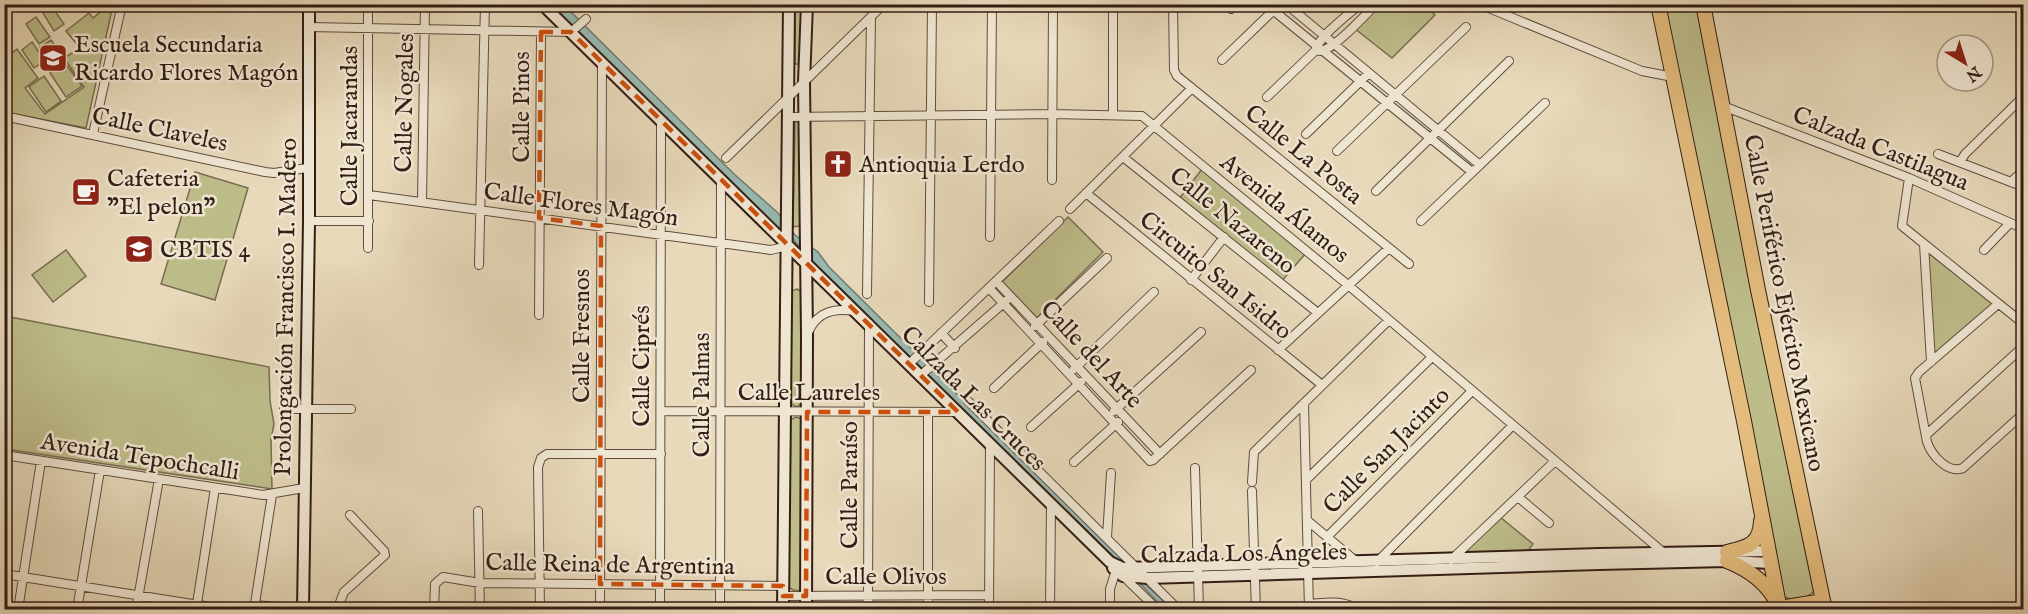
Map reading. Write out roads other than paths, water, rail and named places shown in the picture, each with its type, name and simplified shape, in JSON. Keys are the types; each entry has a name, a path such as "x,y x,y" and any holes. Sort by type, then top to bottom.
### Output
{"highway":[{"path":"1658,4 1780,609"},
{"name":"Calle Periférico Ejército Mexicano","path":"1703,4 1769,345 1824,605"},
{"path":"1727,556 1754,542 1761,531 1762,516"},
{"path":"1727,556 1762,583 1775,597 1780,609"},
{"path":"1780,609 1824,605"}],"street":[{"path":"93,134 122,4"},
{"name":"Prolongación Francisco I. Madero","path":"303,609 309,221 309,4"},
{"name":"Calle Jacarandas","path":"368,4 368,248"},
{"name":"Calle Nogales","path":"422,202 426,4"},
{"path":"479,264 485,4"},
{"name":"Calzada Las Cruces","path":"542,4 1051,504 1123,569"},
{"path":"783,609 789,4"},
{"path":"806,609 807,265 804,82 807,4"},
{"path":"726,158 884,4"},
{"path":"929,302 932,4"},
{"path":"990,237 992,4"},
{"path":"1052,180 1053,4"},
{"path":"1113,4 1113,115"},
{"name":"Calle La Posta","path":"1173,4 1175,74 1409,264"},
{"path":"1286,4 1480,165"},
{"path":"1267,97 1359,4"},
{"path":"1325,51 1376,4"},
{"path":"1479,4 1642,71 1673,77"},
{"path":"1221,60 1277,8 1316,48 1325,51 1472,172"},
{"path":"867,294 871,17"},
{"path":"308,27 541,32 572,31 584,21"},
{"path":"1337,151 1466,27"},
{"name":"Calle Pinos","path":"538,315 541,32"},
{"path":"1376,191 1509,61"},
{"name":"Calle Fresnos","path":"600,609 602,63"},
{"path":"1306,134 1369,73"},
{"path":"1070,209 1192,88"},
{"path":"1960,162 1965,154 2024,96"},
{"path":"1421,221 1545,103"},
{"name":"Calzada Castilagua","path":"1723,106 1909,178 2024,229"},
{"name":"Avenida Álamos","path":"787,117 1052,114 1142,117 1348,285 1554,462 1663,552 1672,563"},
{"name":"Calle Claveles","path":"4,116 265,172 274,173 308,168"},
{"name":"Calle Ciprés","path":"660,609 661,122"},
{"path":"1938,154 2024,187"},
{"name":"Calle Nazareno","path":"1123,157 1318,313"},
{"path":"2011,183 2024,170"},
{"path":"1909,178 1902,226 2024,324"},
{"name":"Calle Palmas","path":"720,609 721,181"},
{"name":"Circuito San Isidro","path":"1086,194 1322,385"},
{"name":"Calle Flores Magón","path":"369,195 771,250 787,246"},
{"path":"765,224 781,223 787,218"},
{"path":"309,221 369,221"},
{"path":"909,364 1059,221"},
{"path":"1984,250 2010,223"},
{"path":"787,246 806,235"},
{"path":"1191,280 1224,237"},
{"path":"1923,244 1931,362"},
{"path":"1278,350 1389,248"},
{"path":"1029,332 1107,258"},
{"name":"Calle del Arte","path":"989,288 1149,460 1152,461 1160,454 996,280"},
{"path":"1069,374 1154,292"},
{"path":"921,375 955,348 1011,297"},
{"path":"1998,304 1915,378 1931,451 1952,470 1963,468 2024,413"},
{"path":"807,335 812,323 832,310 857,312"},
{"path":"1252,482 1254,452 1389,320"},
{"name":"Calle Paraíso","path":"868,609 869,324"},
{"path":"1109,416 1201,332"},
{"path":"941,333 955,348"},
{"path":"993,388 1049,337"},
{"path":"1926,435 2024,346"},
{"path":"922,353 933,364"},
{"path":"1306,480 1432,357"},
{"path":"1160,454 1251,370"},
{"path":"1031,427 1086,376"},
{"name":"Calle San Jacinto","path":"1327,537 1472,391"},
{"name":"Calzada Las Cruces","path":"968,400 1107,537 1123,569"},
{"name":"Calzada Los Ángeles","path":"1304,403 1308,521 1307,568"},
{"path":"284,409 351,409"},
{"name":"Calle Laureles","path":"661,411 958,412"},
{"path":"928,412 928,609"},
{"path":"1074,462 1124,417"},
{"path":"1367,571 1513,425"},
{"path":"989,609 990,444"},
{"path":"540,609 538,467 541,458 547,454 661,454"},
{"name":"Avenida Tepochcalli","path":"4,455 263,495 304,488"},
{"path":"18,609 41,461"},
{"path":"1444,569 1554,462"},
{"path":"1195,468 1199,609"},
{"path":"77,609 100,470"},
{"path":"1107,537 1111,473"},
{"path":"136,609 159,479"},
{"path":"196,607 215,488"},
{"path":"1252,491 1256,609"},
{"path":"272,495 255,607 310,609"},
{"path":"1518,497 1549,523"},
{"path":"1050,609 1051,504"},
{"path":"478,511 480,609"},
{"path":"338,609 344,592 385,555 384,551 350,515"},
{"name":"Calzada Los Ángeles","path":"1308,521 1367,571"},
{"name":"Calzada Los Ángeles","path":"1599,559 1663,552 1770,557"},
{"name":"Calzada Los Ángeles","path":"1307,568 1379,560 1599,559 1672,563 1727,556"},
{"name":"Calzada Los Ángeles","path":"1123,569 1198,571 1307,568 1367,571 1444,569 1521,561"},
{"path":"1307,568 1309,607 1337,602 1350,604 1358,609"},
{"path":"1110,609 1110,589 1123,569 1158,609"},
{"name":"Calzada Los Ángeles","path":"1123,569 1146,577 1198,571"},
{"path":"4,574 138,595 196,607 230,609"},
{"name":"Calle Reina de Argentina","path":"434,609 435,584 443,577 480,583 720,585 783,591"},
{"path":"1146,577 1179,609"},
{"name":"Calle Olivos","path":"783,591 806,596 989,595"}],"water":[{"path":"550,5 564,5 734,174 778,213 795,235 818,252 829,267 1172,609 1164,609 1130,573 830,283 793,239 765,218"}],"place":[{"name":"Escuela Secundaria Ricardo Flores Magón","path":"53,58"},
{"name":"Antioquia Lerdo","path":"838,164"},
{"name":"Cafeteria \"El pelon\"","path":"86,192"},
{"name":"CBTIS 4","path":"139,249"}]}
